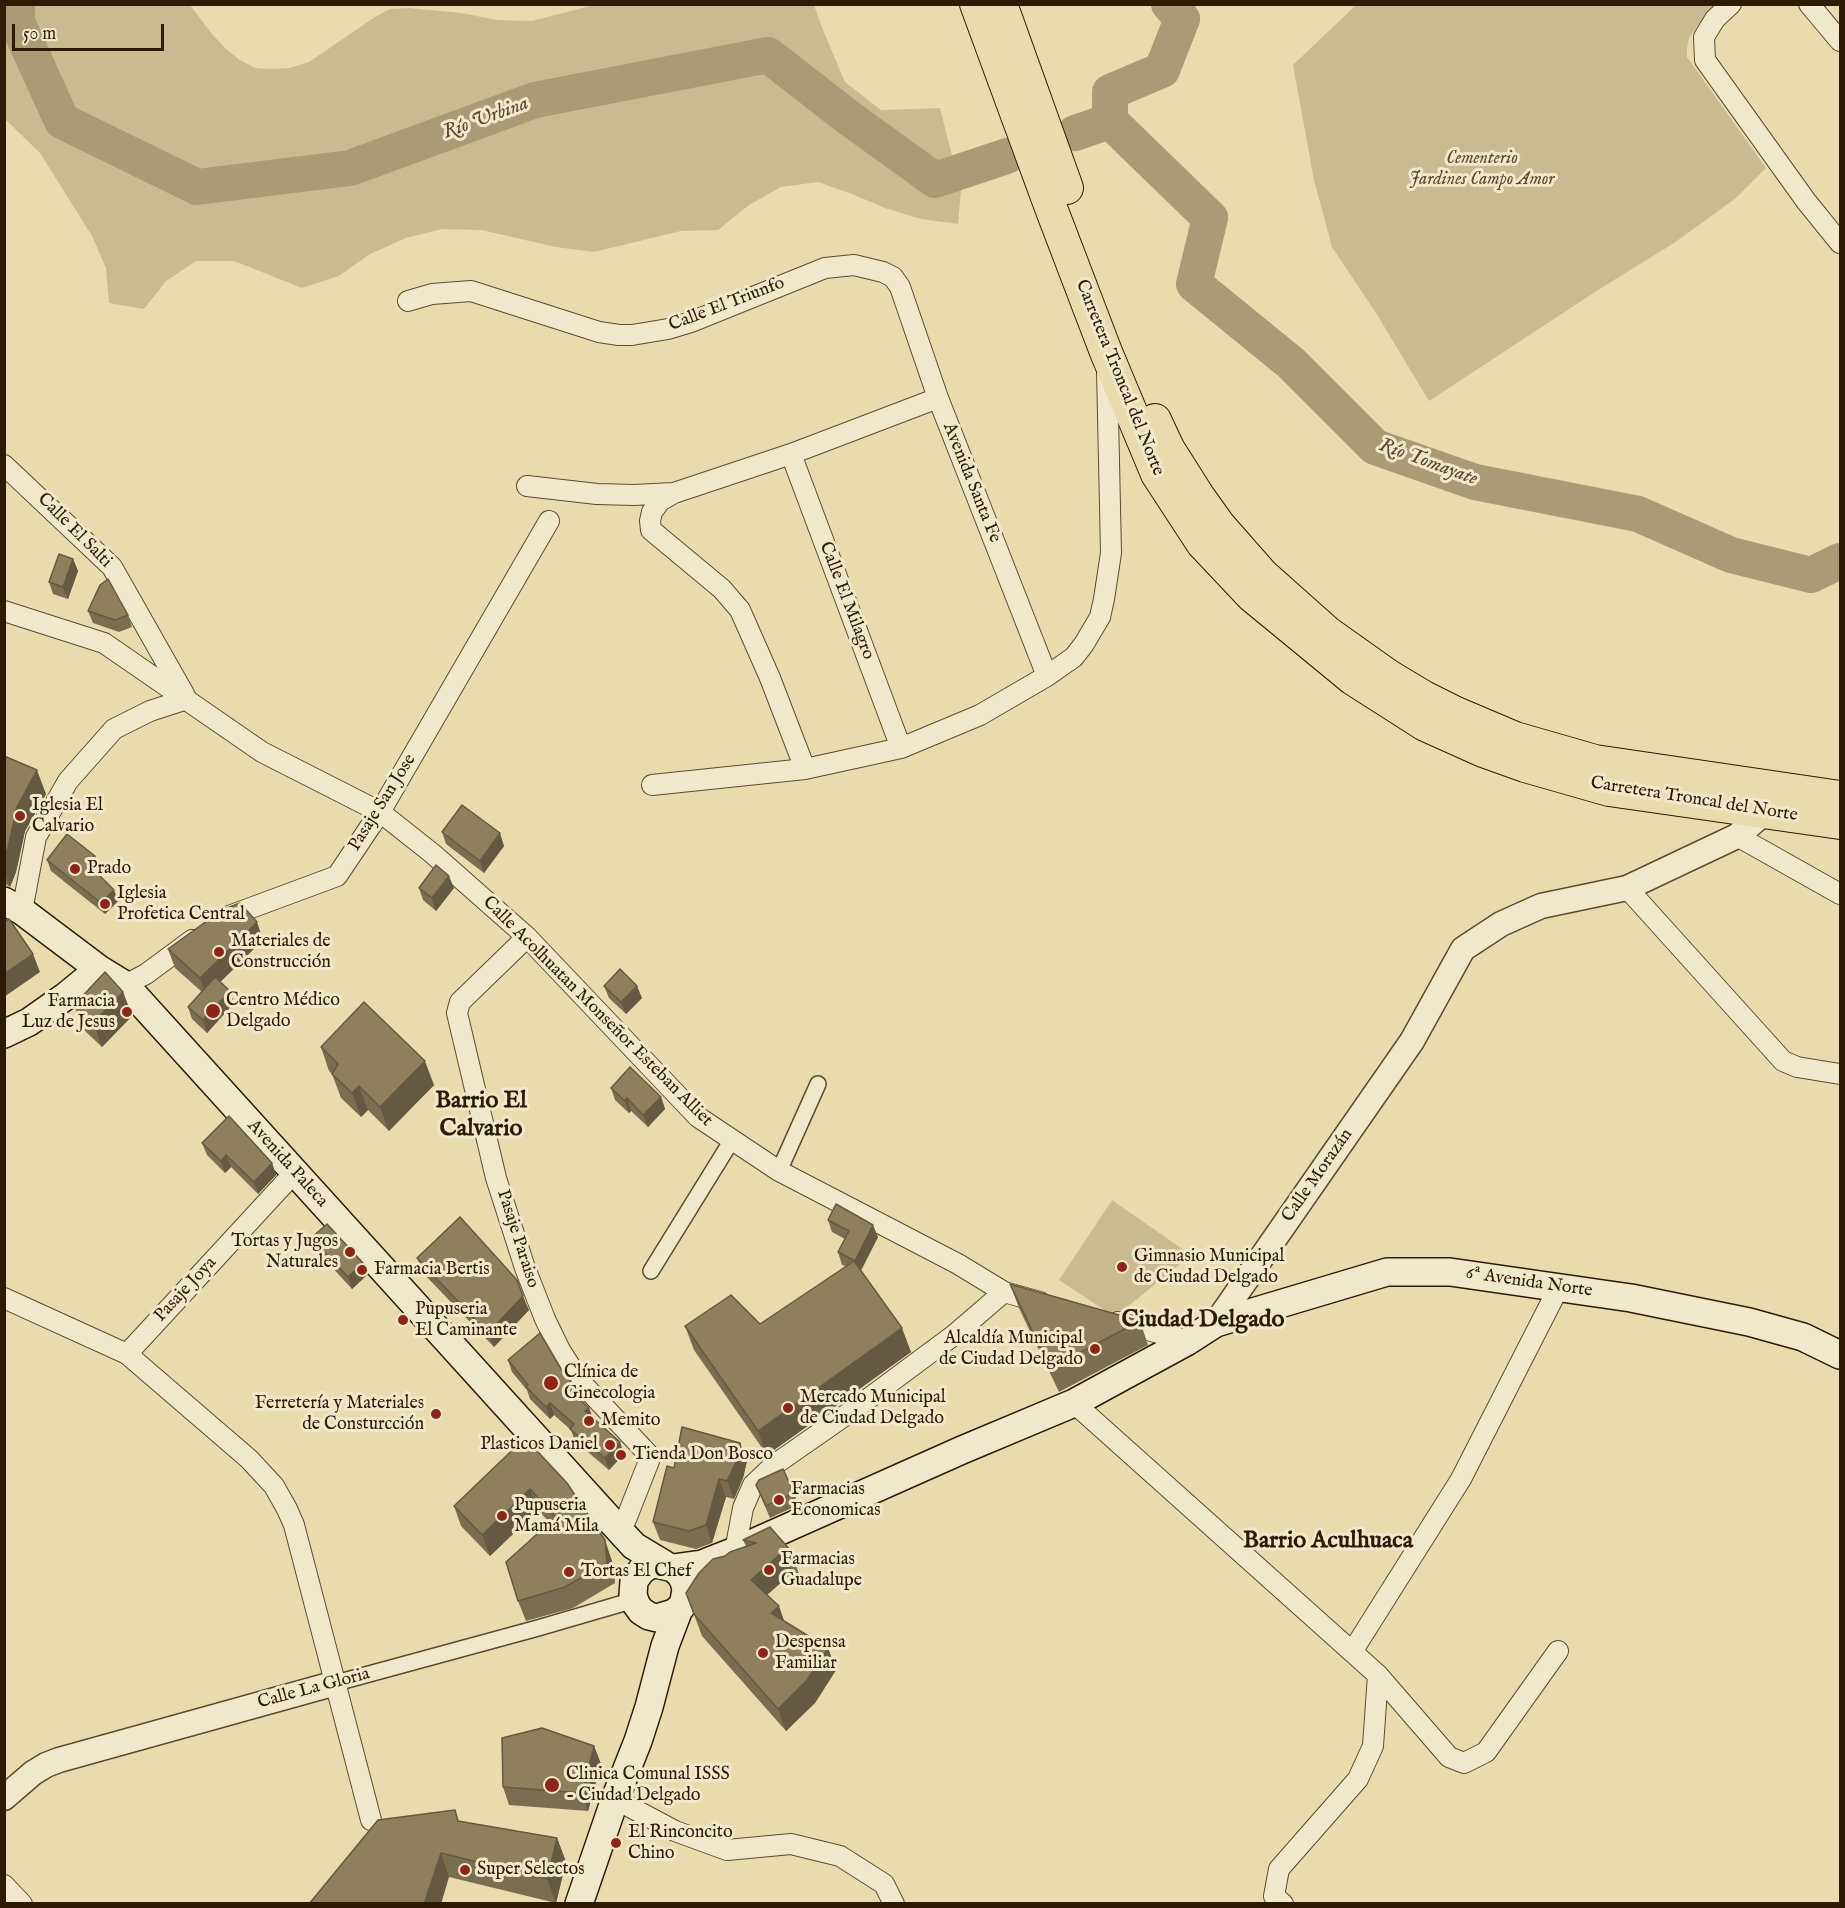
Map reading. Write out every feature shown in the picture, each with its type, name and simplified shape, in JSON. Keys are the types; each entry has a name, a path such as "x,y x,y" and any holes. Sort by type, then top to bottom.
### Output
{"main road":[{"name":"Carretera Troncal del Norte","path":"976,4 1106,352 1157,474 1202,543 1252,597 1353,679 1425,725 1472,747 1526,766 1609,790 1840,823"},
{"name":"Carretera Troncal del Norte","path":"1001,4 1089,251 1152,413 1168,448 1226,534 1263,575 1327,632 1389,676 1456,713 1515,738 1614,764 1840,797"},
{"name":"Avenida Paleca","path":"13,906 99,969 125,985 621,1532 643,1552 669,1566"},
{"path":"4,1035 29,1022 99,969"},
{"name":"6ª Avenida Norte","path":"1216,1323 1387,1272 1450,1272 1631,1298 1749,1322 1803,1337 1840,1355"},
{"name":"Calle Morazán","path":"669,1566 702,1564 735,1551 1074,1403 1188,1341 1216,1323"},
{"name":"Avenida Paleca","path":"621,1532 631,1551 638,1596 652,1623 658,1641 660,1656 658,1671"},
{"name":"Calle Morazán","path":"681,1605 711,1569 735,1551"},
{"path":"656,1564 669,1566 680,1574 686,1590 681,1605 666,1617 657,1617 638,1596 648,1566 656,1564"},
{"name":"Avenida Paleca","path":"579,1904 615,1799 642,1730 658,1671 681,1605"}],"street":[{"path":"1731,4 1715,19 1704,37 1705,60 1806,201 1840,243"},
{"path":"1809,4 1840,41"},
{"name":"Calle El Triunfo","path":"408,301 432,294 471,291 599,332 632,335 668,329 691,322 825,268 842,265 866,267 892,277 900,287"},
{"name":"Avenida Santa Fe","path":"900,287 938,398 1047,676"},
{"path":"652,785 805,769 901,748 980,715 1047,676 1074,657 1097,622 1104,599 1111,546 1106,352"},
{"path":"805,769 770,678 740,610 722,589 651,530 651,518 660,501 674,493 791,454 938,398"},
{"name":"Calle El Milagro","path":"791,454 901,748"},
{"name":"Calle El Salti","path":"4,465 112,567 187,699"},
{"path":"527,486 597,494 674,493"},
{"name":"Pasaje San Jose","path":"125,985 146,974 223,917 337,876 380,812 549,521"},
{"name":"Calle Acolhuatan Monseñor Esteban Alliet","path":"4,611 104,643 262,752 380,812 433,854 527,937 698,1117 778,1171 958,1264 1004,1292 1061,1307"},
{"path":"13,906 36,837 68,782 114,729 150,711 187,699"},
{"name":"Calle Morazán","path":"1216,1323 1412,1041 1463,949 1501,924 1540,906 1627,888 1737,836 1764,813"},
{"path":"1737,836 1840,894"},
{"path":"1627,888 1783,1061 1797,1067 1840,1074"},
{"name":"Pasaje Paraiso","path":"527,937 460,1002 457,1013 496,1178 525,1268 545,1319 579,1380 649,1455 649,1461 621,1532"},
{"path":"778,1171 818,1084"},
{"path":"651,1271 732,1140"},
{"name":"Pasaje Joya","path":"127,1354 294,1173"},
{"path":"1352,1652 1461,1479 1559,1287"},
{"path":"735,1551 743,1508 753,1485 774,1465 853,1410 1004,1292"},
{"path":"4,1298 127,1354 249,1459 281,1496 294,1525 371,1820"},
{"path":"1096,1316 1188,1341"},
{"path":"1074,1403 1378,1675 1449,1757 1464,1763 1486,1752 1558,1650"},
{"name":"Calle La Gloria","path":"4,1798 46,1764 70,1756 538,1628 638,1596"},
{"path":"1283,1904 1274,1896 1279,1869 1358,1779 1373,1746 1378,1675"},
{"path":"615,1799 675,1831 727,1850 791,1844 840,1856 884,1884 894,1904"},
{"path":"4,1885 22,1904"}],"green space":[{"path":"4,5 190,5 212,34 240,60 255,68 272,69 290,68 309,62 390,9 409,8 462,13 496,20 532,21 594,5 814,5 845,82 881,110 940,108 961,191 958,224 921,219 885,208 818,182 781,187 749,205 718,230 681,231 594,252 556,247 481,230 443,229 406,238 370,254 339,276 302,288 234,261 196,261 166,281 144,309 109,303 106,268 92,236 40,153 5,119"},
{"name":"Cementerio Jardines Campo Amor","path":"1356,5 1722,5 1697,26 1689,38 1687,57 1766,168 1736,198 1674,243 1429,401 1376,313 1332,247 1314,180 1293,65"},
{"name":"Gimnasio Municipal de Ciudad Delgado","path":"1112,1200 1191,1255 1115,1317 1059,1280"}],"building":[{"path":"59,554 73,559 63,587 49,582"},
{"path":"108,579 128,615 115,620 88,611 100,585"},
{"path":"4,756 37,770 17,807 8,848 4,856"},
{"path":"462,805 500,833 480,861 442,832"},
{"path":"67,834 95,856 88,864 114,890 101,903 47,860"},
{"path":"436,865 449,876 432,898 419,888"},
{"path":"240,903 257,922 200,978 168,949 222,910"},
{"path":"9,919 33,954 4,974 4,922"},
{"path":"620,969 637,986 621,1002 604,986"},
{"path":"105,972 123,992 93,1023 74,1005"},
{"path":"215,977 230,991 203,1020 188,1007"},
{"path":"364,1002 425,1061 380,1107 359,1086 352,1093 332,1074 338,1064 321,1047"},
{"path":"630,1067 661,1097 643,1115 627,1098 625,1101 611,1088"},
{"path":"229,1116 272,1163 254,1182 226,1155 221,1161 202,1143"},
{"path":"836,1204 873,1225 855,1261 838,1252 849,1231 828,1220"},
{"path":"460,1217 517,1280 523,1296 488,1333 417,1258"},
{"path":"327,1224 363,1263 348,1277 311,1238"},
{"name":"Mercado Municipal de Ciudad Delgado","path":"854,1261 902,1328 758,1431 685,1326 731,1295 760,1324"},
{"path":"1010,1284 1140,1321 1050,1368"},
{"path":"540,1333 564,1374 571,1381 566,1386 589,1408 585,1411 620,1442 605,1458 570,1429 574,1424 550,1403 546,1407 526,1387 528,1385 508,1360"},
{"path":"682,1427 740,1443 737,1460 727,1481 719,1479 706,1525 689,1531 653,1522 667,1466 674,1468"},
{"path":"525,1438 567,1483 605,1540 607,1563 565,1587 518,1601 506,1562 556,1517 530,1489 482,1535 454,1506"},
{"path":"783,1469 794,1493 766,1506 756,1485 759,1480"},
{"name":"Despensa Familiar","path":"770,1527 791,1551 785,1550 751,1580 779,1606 771,1613 828,1648 807,1680 778,1709 694,1614 686,1593 699,1573 713,1559 756,1543 743,1540"},
{"name":"Clinica Comunal ISSS - Ciudad Delgado","path":"542,1728 594,1746 582,1793 503,1787 502,1738"},
{"path":"455,1810 458,1821 557,1838 547,1879 441,1853 424,1904 309,1904 378,1820"}],"waterway":[{"name":"Río Urbina","path":"17,4 17,22 62,121 197,187 350,168 535,100 768,55 849,118 935,180 1007,156"},
{"path":"1110,121 1110,92 1162,70 1182,19 1169,4"},
{"name":"Río Tomayate","path":"1110,121 1210,218 1194,284 1291,363 1375,447 1475,482 1638,514 1731,555 1811,575 1840,561"},
{"name":"Río Urbina","path":"1075,133 1110,121"}],"place":[{"name":"Iglesia El Calvario","path":"20,816"},
{"name":"Prado","path":"75,869"},
{"name":"Iglesia Profetica Central","path":"105,904"},
{"name":"Materiales de Construcción","path":"219,952"},
{"name":"Centro Médico Delgado","path":"213,1011"},
{"name":"Farmacia Luz de Jesus","path":"127,1012"},
{"name":"Tortas y Jugos Naturales","path":"350,1252"},
{"name":"Gimnasio Municipal de Ciudad Delgado","path":"1122,1267"},
{"name":"Farmacia Bertis","path":"362,1270"},
{"name":"Pupuseria El Caminante","path":"403,1320"},
{"name":"Alcaldía Municipal de Ciudad Delgado","path":"1095,1349"},
{"name":"Clínica de Ginecologia","path":"551,1383"},
{"name":"Mercado Municipal de Ciudad Delgado","path":"788,1408"},
{"name":"Ferretería y Materiales de Consturcción","path":"436,1414"},
{"name":"Memito","path":"589,1421"},
{"name":"Plasticos Daniel","path":"610,1445"},
{"name":"Tienda Don Bosco","path":"621,1455"},
{"name":"Farmacias Economicas","path":"779,1500"},
{"name":"Pupuseria Mamá Mila","path":"502,1516"},
{"name":"Farmacias Guadalupe","path":"769,1570"},
{"name":"Tortas El Chef","path":"569,1572"},
{"name":"Despensa Familiar","path":"763,1653"},
{"name":"Clinica Comunal ISSS - Ciudad Delgado","path":"552,1785"},
{"name":"El Rinconcito Chino","path":"616,1843"},
{"name":"Super Selectos","path":"465,1870"}],"district":[{"name":"Barrio El Calvario","path":"481,1116"},
{"name":"Ciudad Delgado","path":"1203,1321"},
{"name":"Barrio Aculhuaca","path":"1328,1542"}]}
